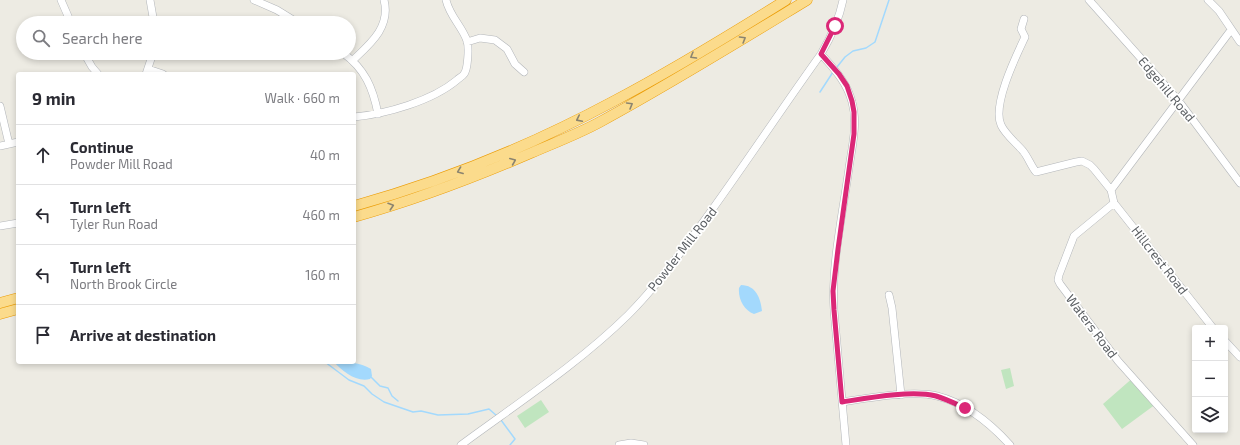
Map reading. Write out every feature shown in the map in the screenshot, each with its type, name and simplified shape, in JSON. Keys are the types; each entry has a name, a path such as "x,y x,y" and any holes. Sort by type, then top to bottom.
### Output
{"highway":[{"path":"356,205 452,174 552,132 637,89 786,0"},
{"path":"356,216 437,191 599,123 708,60 806,0"},
{"path":"0,303 16,299"},
{"path":"0,314 16,310"}],"street":[{"path":"61,0 68,16"},
{"path":"150,0 153,16"},
{"path":"254,0 287,16"},
{"path":"356,57 375,39 384,23 387,9 384,0"},
{"path":"356,117 378,114 431,96 451,86 465,74 468,58 467,42 448,10 446,0"},
{"name":"Powder Mill Road","path":"461,445 598,343 629,314 650,291 673,263 709,214 821,54 835,26 841,11 843,0"},
{"name":"Edgehill Road","path":"1089,0 1178,100 1240,183"},
{"path":"1208,0 1219,11 1240,42"},
{"path":"1024,19 1021,29 1025,37 1006,78 1003,89 999,120 1002,127 1026,155 1036,172 1063,164 1082,161 1090,165 1111,190 1231,30"},
{"path":"467,42 480,38 495,40 507,49 515,64 524,72"},
{"path":"821,54 835,69 847,86 854,112 854,134 833,291 834,318 846,443 853,445"},
{"path":"88,60 96,72"},
{"path":"147,71 151,60"},
{"path":"353,60 368,81 375,96 378,114"},
{"path":"0,106 8,144"},
{"path":"0,146 16,142"},
{"name":"Hillcrest Road","path":"1111,190 1114,203 1211,325"},
{"name":"Waters Road","path":"1114,203 1074,236 1058,280 1118,361 1193,445"},
{"path":"0,226 16,223"},
{"path":"889,295 892,308 901,395"},
{"path":"1228,344 1240,356"},
{"path":"842,402 901,395 932,396 951,401 983,420 999,433 1010,445"},
{"path":"619,445 631,443 644,445"}],"green space":[{"path":"1010,368 1014,386 1006,389 1001,370"},
{"path":"1135,376 1156,404 1122,429 1103,404"},
{"path":"541,400 549,412 525,428 517,416"}],"water":[{"path":"741,285 750,287 754,290 759,298 762,311 754,314 747,310 742,304 739,292"},
{"path":"336,364 358,364 371,369 372,376 370,379 365,380 355,378"}],"waterway":[{"path":"837,67 845,57 853,51 866,48 875,42 889,0"},
{"path":"820,92 833,72"},
{"path":"328,364 349,380 364,386 372,394 384,402 413,412 421,411 438,415 468,414 489,409 497,416"},
{"path":"371,377 380,386 388,388 392,396 398,401"},
{"path":"501,420 515,439 510,445"}],"route":[{"path":"835,26 821,54 839,74 847,86 854,112 854,134 833,291 842,402 901,395 924,395 951,401 965,408"}]}
